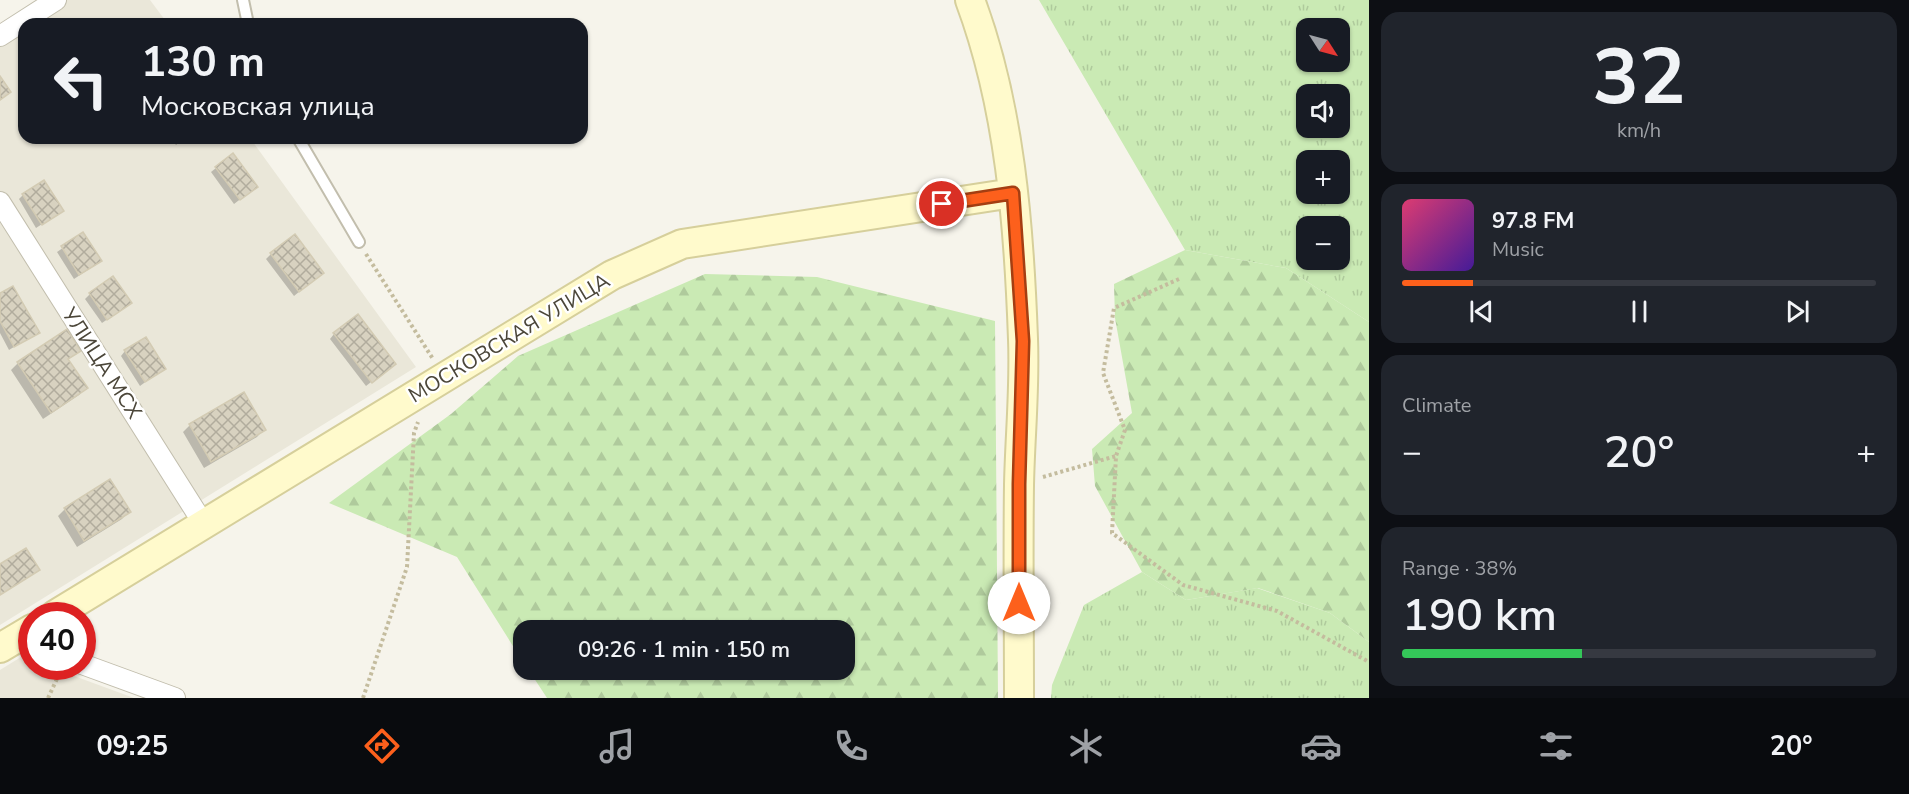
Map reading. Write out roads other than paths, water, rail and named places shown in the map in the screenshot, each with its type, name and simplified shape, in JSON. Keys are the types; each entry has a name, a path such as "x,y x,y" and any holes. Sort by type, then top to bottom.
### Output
{"street":[{"path":"28,18 56,0"},
{"path":"970,0 983,35 998,99 1013,193 1023,341 1019,484 1019,698"},
{"path":"0,36 18,24"},
{"name":"МОСКОВСКАЯ УЛИЦА","path":"76,602 612,275 682,244 1013,193"},
{"name":"УЛИЦА МСХ","path":"0,202 203,523"},
{"path":"96,669 175,698"}],"lane":[{"path":"243,0 247,18"},
{"path":"302,144 359,242"}]}
